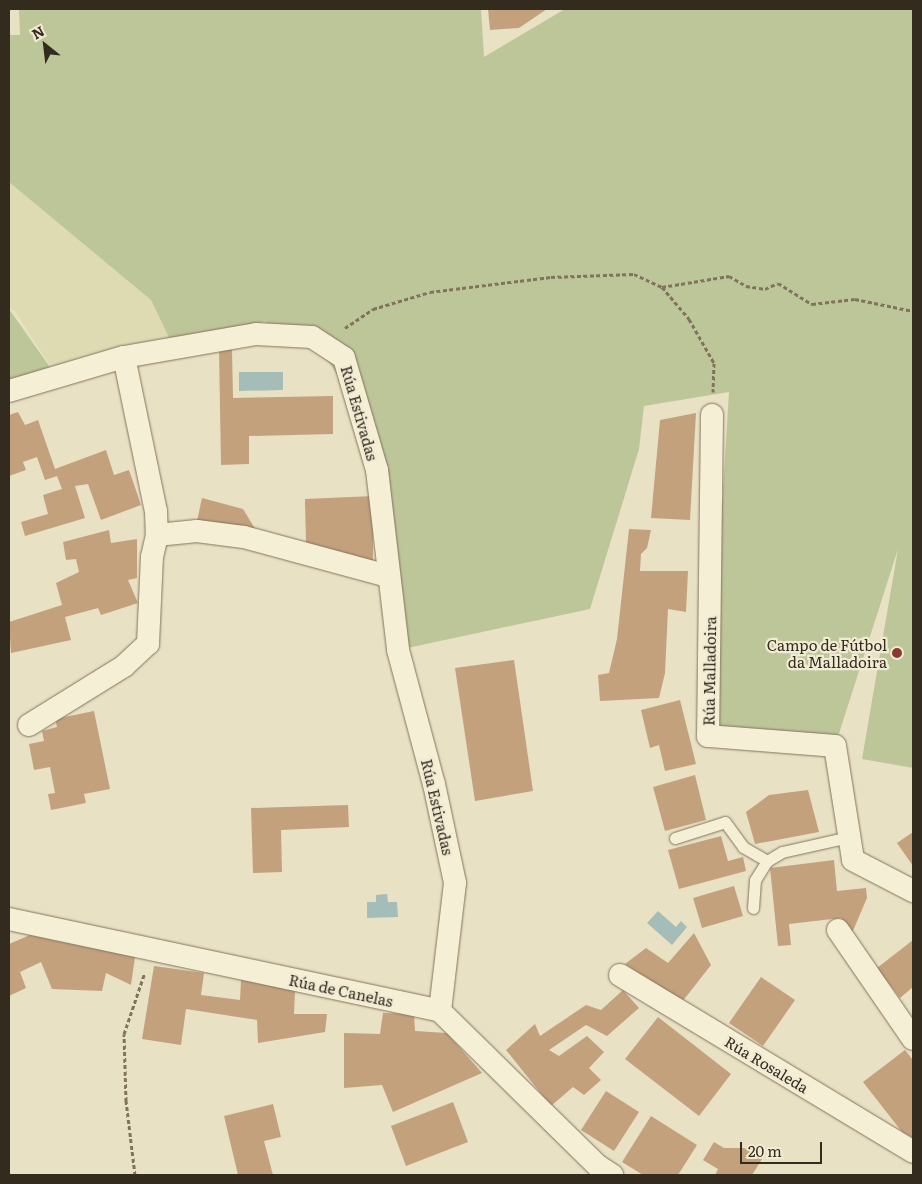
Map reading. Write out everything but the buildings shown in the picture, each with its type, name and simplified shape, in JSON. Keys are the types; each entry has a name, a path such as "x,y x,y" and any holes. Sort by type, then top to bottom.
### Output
{"street":[{"name":"Rúa Estivadas","path":"9,391 124,357 256,334 312,337 344,358 376,470 398,650 434,784 455,883 440,1011"},
{"path":"29,725 124,666 148,644 152,557 157,535 156,511 124,357"},
{"name":"Rúa Malladoira","path":"712,415 708,736 835,746 852,860 913,891"},
{"path":"157,535 198,531 244,537 388,576"},
{"name":"Rúa de Canelas","path":"9,919 440,1011"},
{"path":"838,930 913,1039"},
{"name":"Rúa Rosaleda","path":"620,975 913,1152"},
{"path":"440,1011 598,1166 612,1175"}],"lane":[{"path":"674,838 724,822 744,847 767,861"},
{"path":"754,908 755,880 767,861 782,852 849,837"}],"path":[{"path":"328,347 344,329 373,309 430,292 551,278 634,274 662,287 689,319 714,363 712,415"},
{"path":"662,287 729,276 746,286 765,289 778,283 812,304 855,299 913,310"},
{"path":"135,1175 126,1100 124,1034 152,949"}],"shaded area":[{"path":"9,182 151,300 174,348 57,377 15,311 9,308"}],"green space":[{"path":"19,9 481,9 484,57 565,9 913,9 913,768 862,759 898,549 835,746 708,736 729,392 644,406 639,449 590,609 398,650 358,406 312,337 256,334 267,321 174,348 151,300 9,182 9,35 20,35"},
{"path":"9,309 57,377 9,392"}],"water":[{"path":"239,372 283,372 283,390 239,391"},
{"path":"387,894 388,902 397,902 398,917 367,918 367,902 376,902 376,895"},
{"path":"658,911 676,927 681,921 687,927 672,945 647,923"}],"place":[{"name":"Campo de Fútbol da Malladoira","path":"897,653"}]}
